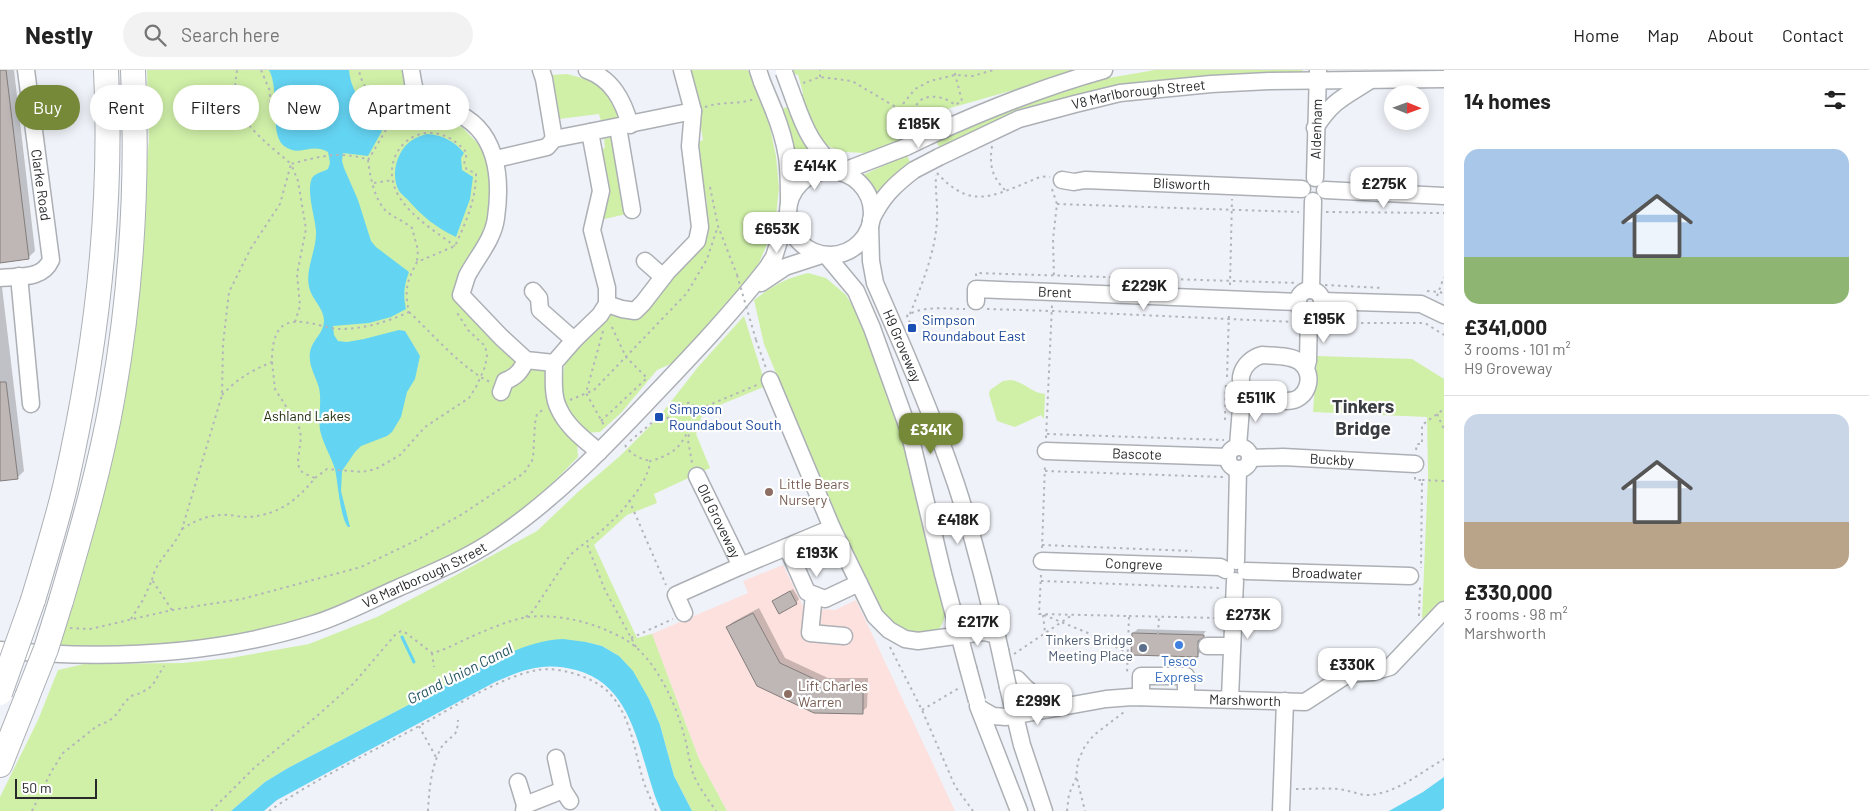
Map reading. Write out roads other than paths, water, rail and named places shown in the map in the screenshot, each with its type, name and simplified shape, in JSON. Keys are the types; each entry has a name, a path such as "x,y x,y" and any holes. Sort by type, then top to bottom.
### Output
{"highway":[{"path":"0,693 33,600 65,488 89,363 102,262 109,125 106,70"},
{"path":"0,765 46,649 61,601 90,502 116,377 129,276 136,117 133,70"}],"street":[{"name":"Clarke Road","path":"0,278 39,274 48,268 51,260 26,70"},
{"path":"412,70 414,89 420,98 430,106 451,111 467,118 490,144 496,159 498,190 496,220 489,240 467,278 461,295 526,360 554,362"},
{"path":"587,70 604,79 622,102 632,210"},
{"path":"599,452 573,429 559,409 554,387 554,362 574,340 607,310 622,309 635,311 697,240 700,227 690,146 693,111 682,70"},
{"name":"V8 Marlborough Street","path":"840,172 906,147 925,134 1012,100 1067,80 1104,70"},
{"path":"1316,128 1326,112 1337,100 1387,70"},
{"path":"1415,70 1444,79"},
{"path":"543,71 554,138"},
{"path":"760,83 784,135 789,162 788,209 790,227 802,245 811,251 824,255 840,254 853,248 864,239 871,223 870,200 859,182 840,172 812,142 803,124 784,71"},
{"name":"V8 Marlborough Street","path":"871,223 880,203 896,183 914,170 937,166 1019,120 1075,104 1120,94 1317,74 1371,81 1444,79"},
{"name":"Aldenham","path":"1315,291 1314,194 1317,74"},
{"path":"496,159 547,147 554,138 624,126 693,111"},
{"path":"590,132 600,191 592,230 607,288 607,310"},
{"path":"788,209 792,193 807,177 827,171 840,172"},
{"name":"Blisworth","path":"1054,178 1074,182 1084,180 1233,186 1314,194 1444,196"},
{"name":"V8 Marlborough Street","path":"0,650 58,655 111,656 175,652 242,642 315,624 438,570 490,542 545,502 599,452 686,361 750,289 774,257 788,209"},
{"name":"H9 Groveway","path":"871,223 871,261 875,282 940,440 972,536 998,642 1013,683"},
{"name":"V8 Marlborough Street","path":"750,289 785,267 824,255"},
{"name":"H9 Groveway","path":"824,255 856,291 872,328 906,422 965,634 968,668 978,704 994,751 1019,811"},
{"path":"645,261 663,277"},
{"path":"19,276 31,404"},
{"name":"Brent","path":"976,300 1053,284 1229,299 1298,302"},
{"path":"1309,319 1319,310 1315,291"},
{"path":"1306,368 1308,361 1309,319 1302,312 1298,302 1300,294 1315,291 1422,304 1437,311"},
{"path":"533,292 539,298 540,310 574,340"},
{"path":"1262,355 1294,359 1306,368 1309,375 1309,383 1303,395 1292,401 1261,400 1255,398 1247,393 1241,382 1241,373 1247,363 1255,357 1262,355"},
{"path":"502,388 505,381 514,378 521,371 526,360"},
{"path":"770,380 832,528 875,616 888,630 905,639 918,641 984,632 998,642"},
{"path":"1230,698 1233,570 1232,457 1241,408 1247,393"},
{"name":"Buckby","path":"1232,457 1247,450 1250,458 1283,457 1415,464"},
{"name":"Bascote","path":"1046,451 1232,457"},
{"name":"Old Groveway","path":"697,476 741,566"},
{"name":"Old Groveway","path":"684,613 676,595 832,528"},
{"path":"787,547 807,592 825,599 859,583"},
{"name":"Congreve","path":"1042,561 1233,570"},
{"name":"Broadwater","path":"1233,570 1417,575"},
{"path":"814,595 810,633 844,636"},
{"path":"965,634 978,628 984,618 988,597"},
{"name":"Marshworth","path":"1010,716 1106,698 1230,698 1305,702 1348,674 1373,672 1390,667 1444,610"},
{"path":"1208,646 1232,646"},
{"path":"1136,697 1141,676 1186,676 1186,698"},
{"path":"1044,811 1022,745 1010,716 1013,683 1055,707"},
{"path":"1281,811 1279,792 1285,702"},
{"path":"978,704 993,716 1010,716"},
{"path":"994,751 997,731 1010,716"},
{"path":"518,782 524,808 566,796 556,758"}],"water":[{"path":"269,70 349,70 352,85 349,85 349,130 382,131 368,156 343,153 342,161 344,168 358,200 371,241 409,272 404,290 406,309 391,317 369,323 333,326 334,335 338,341 347,342 399,330 405,331 420,356 415,379 407,392 401,417 392,432 387,436 361,446 342,471 341,491 350,527 348,527 343,516 335,469 320,430 320,393 310,357 311,348 322,329 324,321 322,312 309,287 308,280 316,238 310,197 310,183 313,176 328,169 330,163 328,152 322,149 296,151 290,149 279,140 277,130 339,130 339,85 273,85"},
{"path":"427,134 443,137 460,149 464,153 461,158 462,170 473,177 470,199 456,237 424,216 397,187 395,168 402,150 411,141"},
{"path":"563,639 602,646 619,656 633,671 649,699 660,725 674,776 692,811 661,811 634,728 612,692 597,679 576,670 544,667 525,670 495,682 277,800 264,811 231,811 265,782 288,768 498,658 530,645"},
{"path":"1444,777 1444,808 1440,811 1389,811 1423,792"}],"waterway":[{"path":"402,637 414,662"}],"place":[{"name":"Simpson Roundabout East","path":"912,328"},
{"name":"Simpson Roundabout South","path":"659,417"},
{"name":"Little Bears Nursery","path":"769,492"},
{"name":"Tesco Express","path":"1179,645"},
{"name":"Tinkers Bridge Meeting Place","path":"1143,648"},
{"name":"Lift Charles Warren","path":"788,694"}],"district":[{"name":"Tinkers Bridge","path":"1363,417"}],"park label":[{"name":"Ashland Lakes","path":"307,416"}],"water label":[{"name":"Grand Union Canal","path":"460,674"}]}
